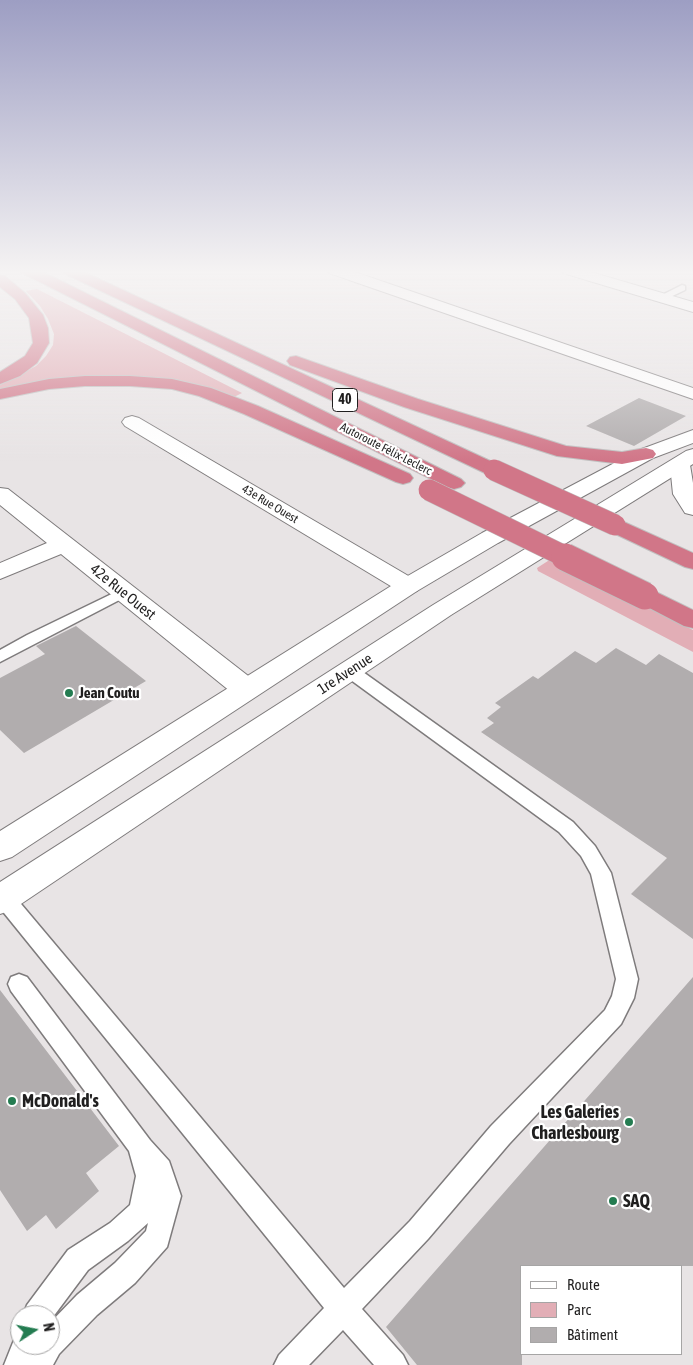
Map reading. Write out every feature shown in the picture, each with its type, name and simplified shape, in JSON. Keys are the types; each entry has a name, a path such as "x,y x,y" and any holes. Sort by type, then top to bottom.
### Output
{"highway":[{"path":"0,379 14,372 30,359 41,343 40,334"},
{"name":"Autoroute Félix-Leclerc","path":"155,334 454,483 647,587 693,599"},
{"name":"Autoroute Félix-Leclerc","path":"203,334 689,560"},
{"path":"206,334 317,367 411,403 548,448 582,455 622,458 646,454"},
{"path":"0,394 49,384 85,381 130,381 172,384 205,392 251,410 647,587 693,620"}],"street":[{"path":"518,334 693,394"},
{"name":"43e Rue Ouest","path":"132,422 408,586"},
{"path":"0,848 408,586 490,538 646,454 693,436"},
{"path":"686,460 684,494 693,508"},
{"name":"1re Avenue","path":"2,899 536,550 686,460"},
{"name":"42e Rue Ouest","path":"0,494 246,689"},
{"path":"0,572 64,544"}],"lane":[{"path":"0,657 32,638 124,592"},
{"path":"289,1365 419,1230 500,1135 613,1017 623,998 627,979 601,873 588,851 566,828 350,671"},
{"path":"2,899 343,1309 393,1365"},
{"path":"19,984 160,1170 168,1196 158,1238 125,1273 87,1305 60,1333"},
{"path":"45,1305 78,1260 119,1232 142,1212 149,1176 140,1144"}],"green space":[{"path":"54,334 125,334 242,393 234,397 217,390 171,380 119,376 40,381 0,389 0,385 36,366 46,356 53,345"},
{"path":"551,559 693,630 693,652 538,571 537,568"}],"building":[{"path":"639,398 686,416 634,446 586,426"},
{"path":"76,626 146,681 24,753 0,730 0,678 45,654 36,646"},
{"path":"616,648 646,665 659,654 693,673 693,939 631,894 667,858 481,732 494,723 487,718 501,707 495,703 533,676 538,679 575,651 596,663"},
{"name":"Les Galeries Charlesbourg","path":"693,977 693,1266 520,1265 520,1355 522,1355 522,1365 417,1365 386,1327"},
{"path":"0,990 119,1146 86,1173 99,1191 56,1229 46,1215 27,1231 0,1190"}],"place":[{"name":"Jean Coutu","path":"69,693"},
{"name":"McDonald's","path":"12,1101"},
{"name":"Les Galeries Charlesbourg","path":"629,1122"},
{"name":"SAQ","path":"613,1201"}]}
